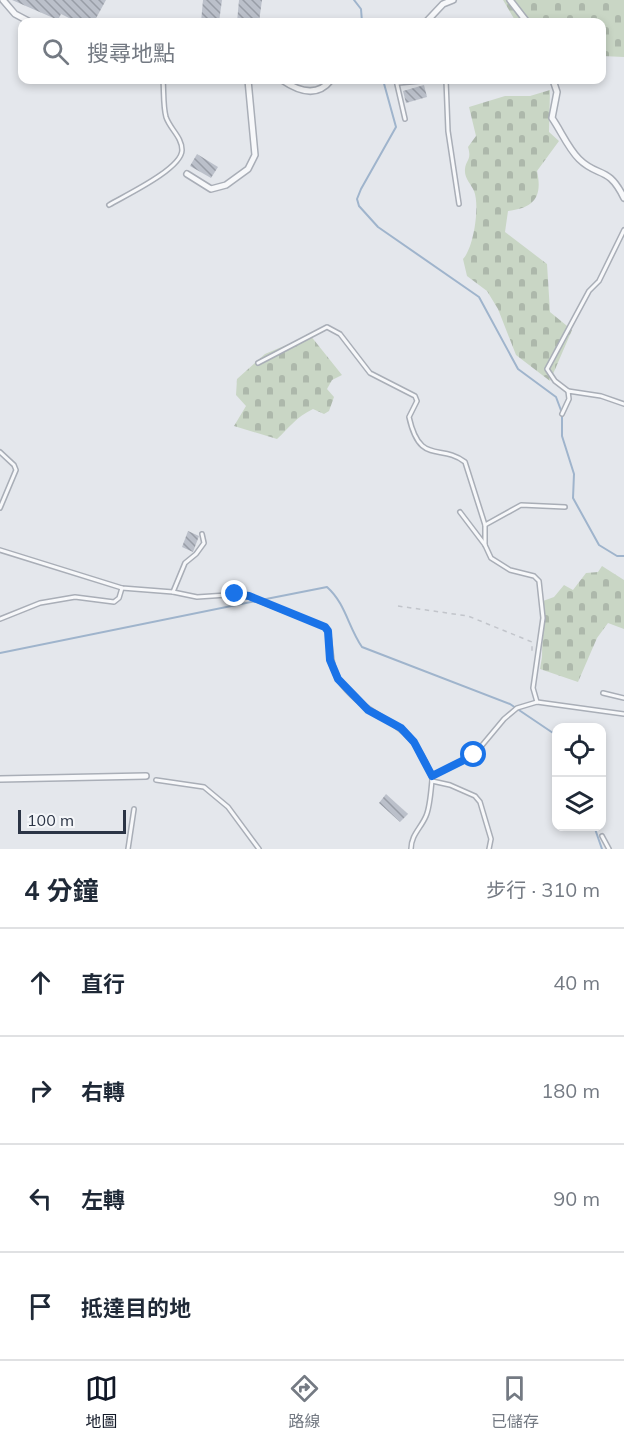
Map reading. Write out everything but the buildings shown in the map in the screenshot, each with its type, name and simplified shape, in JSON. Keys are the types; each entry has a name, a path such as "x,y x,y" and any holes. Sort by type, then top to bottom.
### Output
{"street":[{"path":"3,0 15,14 22,18"},
{"path":"430,18 444,2 453,0"},
{"path":"510,0 524,18"},
{"path":"187,174 211,189 226,185 248,169 255,155 248,84"},
{"path":"289,84 310,92 325,84"},
{"path":"554,84 557,92 552,118 579,159 616,182 624,198"},
{"path":"0,779 146,776"}],"lane":[{"path":"109,205 166,171 177,162 182,152 179,138 166,117 163,84"},
{"path":"398,84 405,119"},
{"path":"446,84 448,131 459,204"},
{"path":"624,230 599,281 589,291 546,369 555,381 568,391 601,396 624,404"},
{"path":"258,363 327,327 340,334 370,373 415,396 417,401 409,417 416,438 432,453 460,458 465,462 485,525 486,553 498,564 510,570 524,571 539,581 543,618 533,688 537,702"},
{"path":"562,414 569,399 568,391"},
{"path":"0,452 14,465 16,470 0,508"},
{"path":"485,525 521,506 566,507"},
{"path":"460,512 479,541 485,545"},
{"path":"173,592 185,563 204,543 202,534"},
{"path":"0,550 122,588 173,592 196,597 242,594 325,627 328,631 330,660 338,679 368,710 401,728 414,742 432,778 427,814 415,833 411,849"},
{"path":"0,619 40,603 75,597 114,602 119,598 122,588"},
{"path":"603,693 624,698"},
{"path":"432,778 474,755 504,719 517,708 537,702 624,714"},
{"path":"432,778 475,796 480,802 491,839 489,849"},
{"path":"156,780 204,787 228,807 259,849"},
{"path":"128,849 134,809"},
{"path":"602,836 609,849"}],"path":[{"path":"398,606 468,616 500,631 526,639 533,647 531,659"}],"green space":[{"path":"503,0 624,0 624,57 606,56 606,18 514,18"},
{"path":"550,90 549,132 559,141 537,171 539,188 537,195 530,204 508,211 505,232 547,264 550,312 572,330 550,381 516,355 498,309 487,291 467,276 463,259 470,246 476,216 476,197 465,172 469,157 468,147 476,136 469,107 505,96 530,96"},
{"path":"310,335 342,375 332,380 327,389 334,397 329,411 324,414 313,409 307,412 277,439 234,426 246,406 236,395 237,379 265,354"},
{"path":"602,566 624,580 624,629 608,623 597,638 578,682 540,669 543,601 554,597 564,585 573,590 586,573 598,572"}],"waterway":[{"path":"354,0 361,9 362,18"},
{"path":"384,84 396,127 361,189 357,199 359,206 378,227 479,297 518,369 556,397 562,413 562,436 574,474 573,498 599,545 617,556 624,556"},
{"path":"261,600 327,587 339,601 362,647 510,704 552,732"},
{"path":"0,653 256,601"},
{"path":"596,831 602,849"}],"route":[{"path":"235,594 249,596 297,618 325,627 328,631 330,660 338,679 368,710 387,718 401,728 414,742 432,776 474,755"}]}
